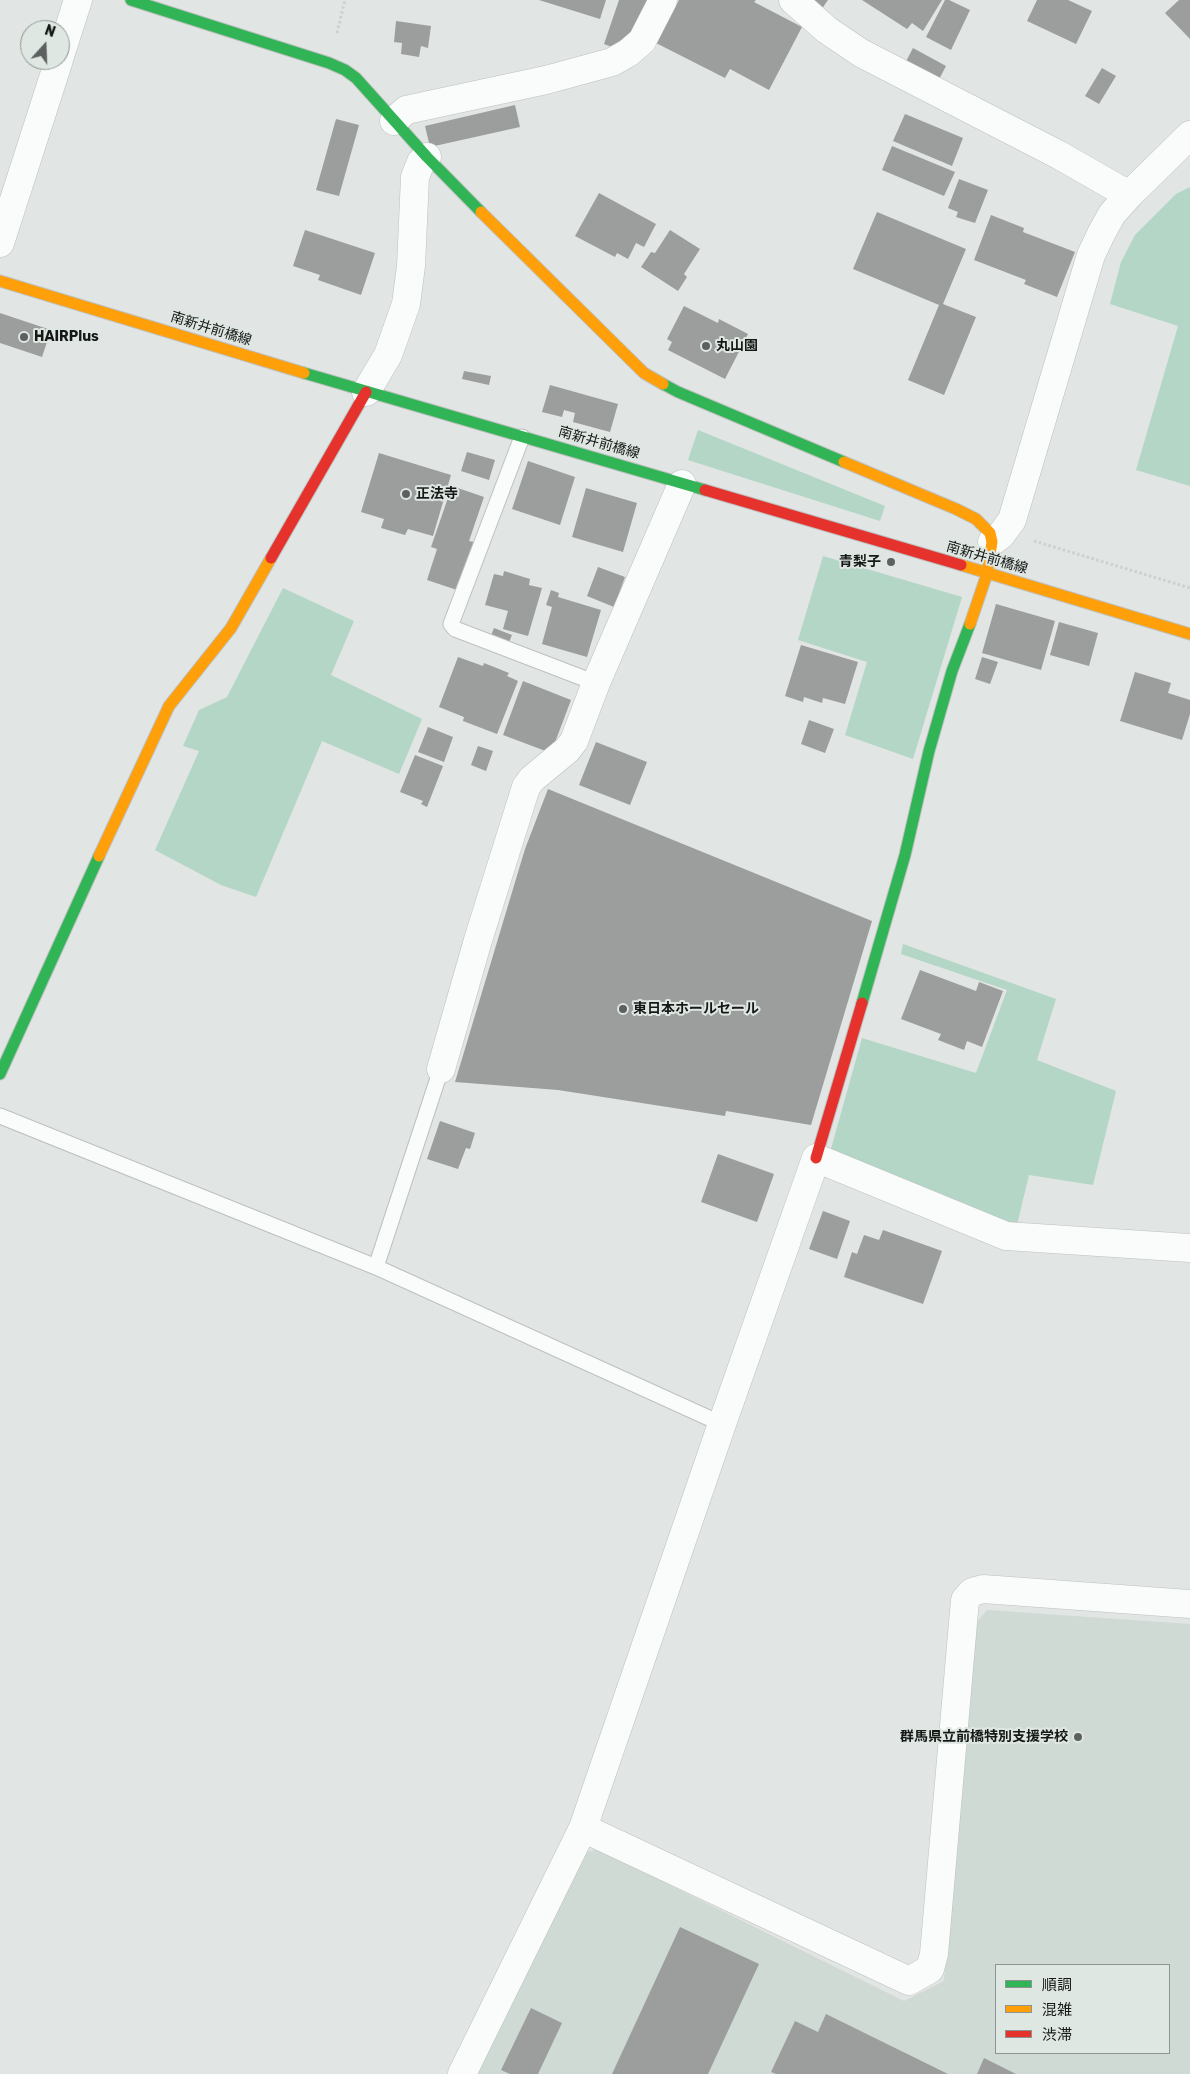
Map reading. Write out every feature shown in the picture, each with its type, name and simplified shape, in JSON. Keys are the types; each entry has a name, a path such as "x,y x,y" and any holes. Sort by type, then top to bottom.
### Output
{"street":[{"path":"70,25 78,0"},
{"path":"131,0 329,63 345,70 356,78 427,158 644,373 678,392 976,519 990,533 992,542 987,574 979,602 949,680 929,751 905,855 866,992 830,1104 816,1158 582,1828 462,2074"},
{"path":"394,121 406,110 546,80 612,62 628,54 642,41 663,0"},
{"path":"793,0 827,30 861,53 1060,155 1129,196"},
{"path":"0,243 56,70"},
{"path":"992,542 1001,535 1012,520 1091,255 1112,214 1190,135"},
{"path":"0,1074 42,978 169,706 231,628 388,355 406,304 411,266 415,177 421,162 427,158"},
{"name":"南新井前橋線","path":"0,281 366,392 1190,634"},
{"path":"441,1069 478,940 526,787 532,779 574,741 596,683 682,484"},
{"path":"816,1158 1006,1236 1190,1248"},
{"path":"582,1828 909,1981 930,1969 934,1954 966,1600 972,1592 983,1589 1190,1604"}],"lane":[{"path":"522,437 451,624 455,628 596,683"},
{"path":"376,1267 441,1069"},
{"path":"0,1116 376,1267 722,1424"}],"path":[{"path":"1030,541 1190,588"}],"shaded area":[{"name":"群馬県立前橋特別支援学校","path":"987,1610 1190,1624 1190,2074 477,2074 581,1854 597,1849 904,2001 944,1981 977,1622"}],"green space":[{"path":"1190,187 1190,486 1136,470 1178,326 1110,304 1121,262 1135,235 1176,194"},
{"path":"698,430 885,506 880,521 688,460"},
{"path":"823,556 962,597 913,759 845,735 867,662 798,640"},
{"path":"283,588 354,621 331,675 422,719 399,774 322,741 256,897 221,885 155,850 199,751 183,746 199,710 227,697"},
{"path":"903,944 1056,999 1037,1060 1116,1091 1093,1185 1029,1175 1016,1229 829,1156 862,1038 976,1073 1007,990 901,954"}],"building":[{"path":"539,0 606,0 600,19"},
{"path":"619,0 653,0 628,53 604,44"},
{"path":"679,0 756,0 754,2 802,27 769,90 730,69 725,78 656,43"},
{"path":"802,0 828,0 819,13"},
{"path":"862,0 942,0 923,31 912,23 907,29"},
{"path":"945,0 970,10 951,50 926,37"},
{"path":"1037,0 1068,0 1092,11 1076,44 1027,21"},
{"path":"1179,0 1190,0 1190,39 1165,13"},
{"path":"396,21 431,26 428,48 421,46 419,57 401,54 402,43 394,42"},
{"path":"913,48 946,66 935,87 902,69"},
{"path":"1102,68 1116,76 1099,104 1085,96"},
{"path":"515,105 520,127 430,147 425,126"},
{"path":"905,114 963,138 952,166 893,141"},
{"path":"336,119 359,125 339,196 316,190"},
{"path":"892,146 955,172 944,196 882,170"},
{"path":"959,179 988,190 975,223 956,217 958,212 948,208"},
{"path":"599,193 656,224 644,247 636,243 628,259 617,253 615,257 575,236"},
{"path":"877,212 966,249 943,304 976,317 944,395 908,380 939,305 853,269"},
{"path":"991,215 1024,228 1023,232 1075,252 1057,297 1024,284 1026,280 974,260"},
{"path":"305,230 375,253 361,295 318,280 320,275 293,266"},
{"path":"670,230 700,249 684,274 687,277 678,291 641,267 651,252 655,253"},
{"name":"丸山園","path":"684,306 718,323 719,319 748,334 725,379 668,350 672,342 667,339"},
{"name":"HAIRPlus","path":"0,313 51,330 42,357 0,343"},
{"path":"464,371 491,376 489,385 462,379"},
{"path":"550,385 618,404 610,432 573,422 575,413 564,410 562,417 542,412"},
{"path":"467,452 495,460 489,480 461,471"},
{"name":"正法寺","path":"379,453 451,475 433,536 408,529 405,535 381,528 384,519 361,512"},
{"path":"528,461 575,477 560,525 512,509"},
{"path":"452,486 484,497 469,541 474,542 457,590 427,580 437,549 431,547"},
{"path":"586,488 637,503 623,552 572,537"},
{"path":"598,567 625,577 614,607 587,596"},
{"path":"504,571 530,579 529,585 542,588 528,636 503,629 508,611 485,605 494,574 503,576"},
{"path":"551,590 559,593 558,597 601,610 587,657 542,644 552,607 546,605"},
{"path":"996,604 1055,621 1041,670 982,653"},
{"path":"1059,622 1098,633 1089,666 1050,655"},
{"path":"494,628 512,635 508,645 490,638"},
{"path":"801,645 858,662 845,704 823,698 822,703 804,697 803,702 785,696"},
{"path":"458,657 483,666 484,663 509,673 507,676 518,681 497,734 463,721 464,717 439,707"},
{"path":"982,657 998,662 990,684 975,679"},
{"path":"1135,672 1171,683 1168,693 1190,700 1190,714 1182,740 1120,721"},
{"path":"523,681 571,700 551,753 503,735"},
{"path":"809,720 834,729 825,753 801,744"},
{"path":"428,727 453,737 444,762 418,752"},
{"path":"596,742 647,762 630,805 579,785"},
{"path":"478,746 493,751 486,771 471,765"},
{"path":"415,755 443,766 427,807 421,804 423,801 400,792"},
{"path":"548,789 872,921 811,1125 726,1111 725,1116 558,1090 455,1082 525,849"},
{"path":"920,970 976,991 979,982 1003,991 982,1047 967,1041 964,1050 938,1040 941,1034 901,1019"},
{"path":"440,1121 475,1133 470,1149 466,1148 458,1169 427,1159"},
{"path":"718,1154 774,1174 757,1222 701,1202"},
{"path":"823,1211 850,1221 837,1259 809,1249"},
{"path":"883,1230 942,1251 923,1304 844,1277 852,1252 857,1254 864,1235 879,1240"},
{"path":"680,1927 759,1964 708,2074 612,2074"},
{"path":"531,2008 562,2023 538,2074 510,2074 501,2070"},
{"path":"826,2014 948,2074 776,2074 771,2072 795,2021 818,2032"},
{"path":"984,2058 1016,2074 977,2074"}],"traffic: fast":[{"path":"131,0 329,63 345,70 356,78 427,157 481,212"},
{"path":"304,373 705,490"},
{"path":"663,384 844,462"},
{"path":"862,1003 905,855 929,751 952,671 970,624"},
{"path":"0,1074 99,856"}],"traffic: slow":[{"path":"481,212 644,373 663,384"},
{"path":"0,281 304,373"},
{"path":"844,462 956,509 976,519 990,533 992,542 987,574 970,624"},
{"path":"99,856 169,706 231,628 271,558"},
{"path":"961,565 1190,634"}],"traffic: jam":[{"path":"271,558 366,392"},
{"path":"705,490 961,565"},
{"path":"816,1158 862,1003"}],"place":[{"name":"HAIRPlus","path":"24,337"},
{"name":"丸山園","path":"706,346"},
{"name":"正法寺","path":"406,494"},
{"name":"青梨子","path":"891,562"},
{"name":"東日本ホールセール","path":"623,1009"},
{"name":"群馬県立前橋特別支援学校","path":"1078,1737"}]}
